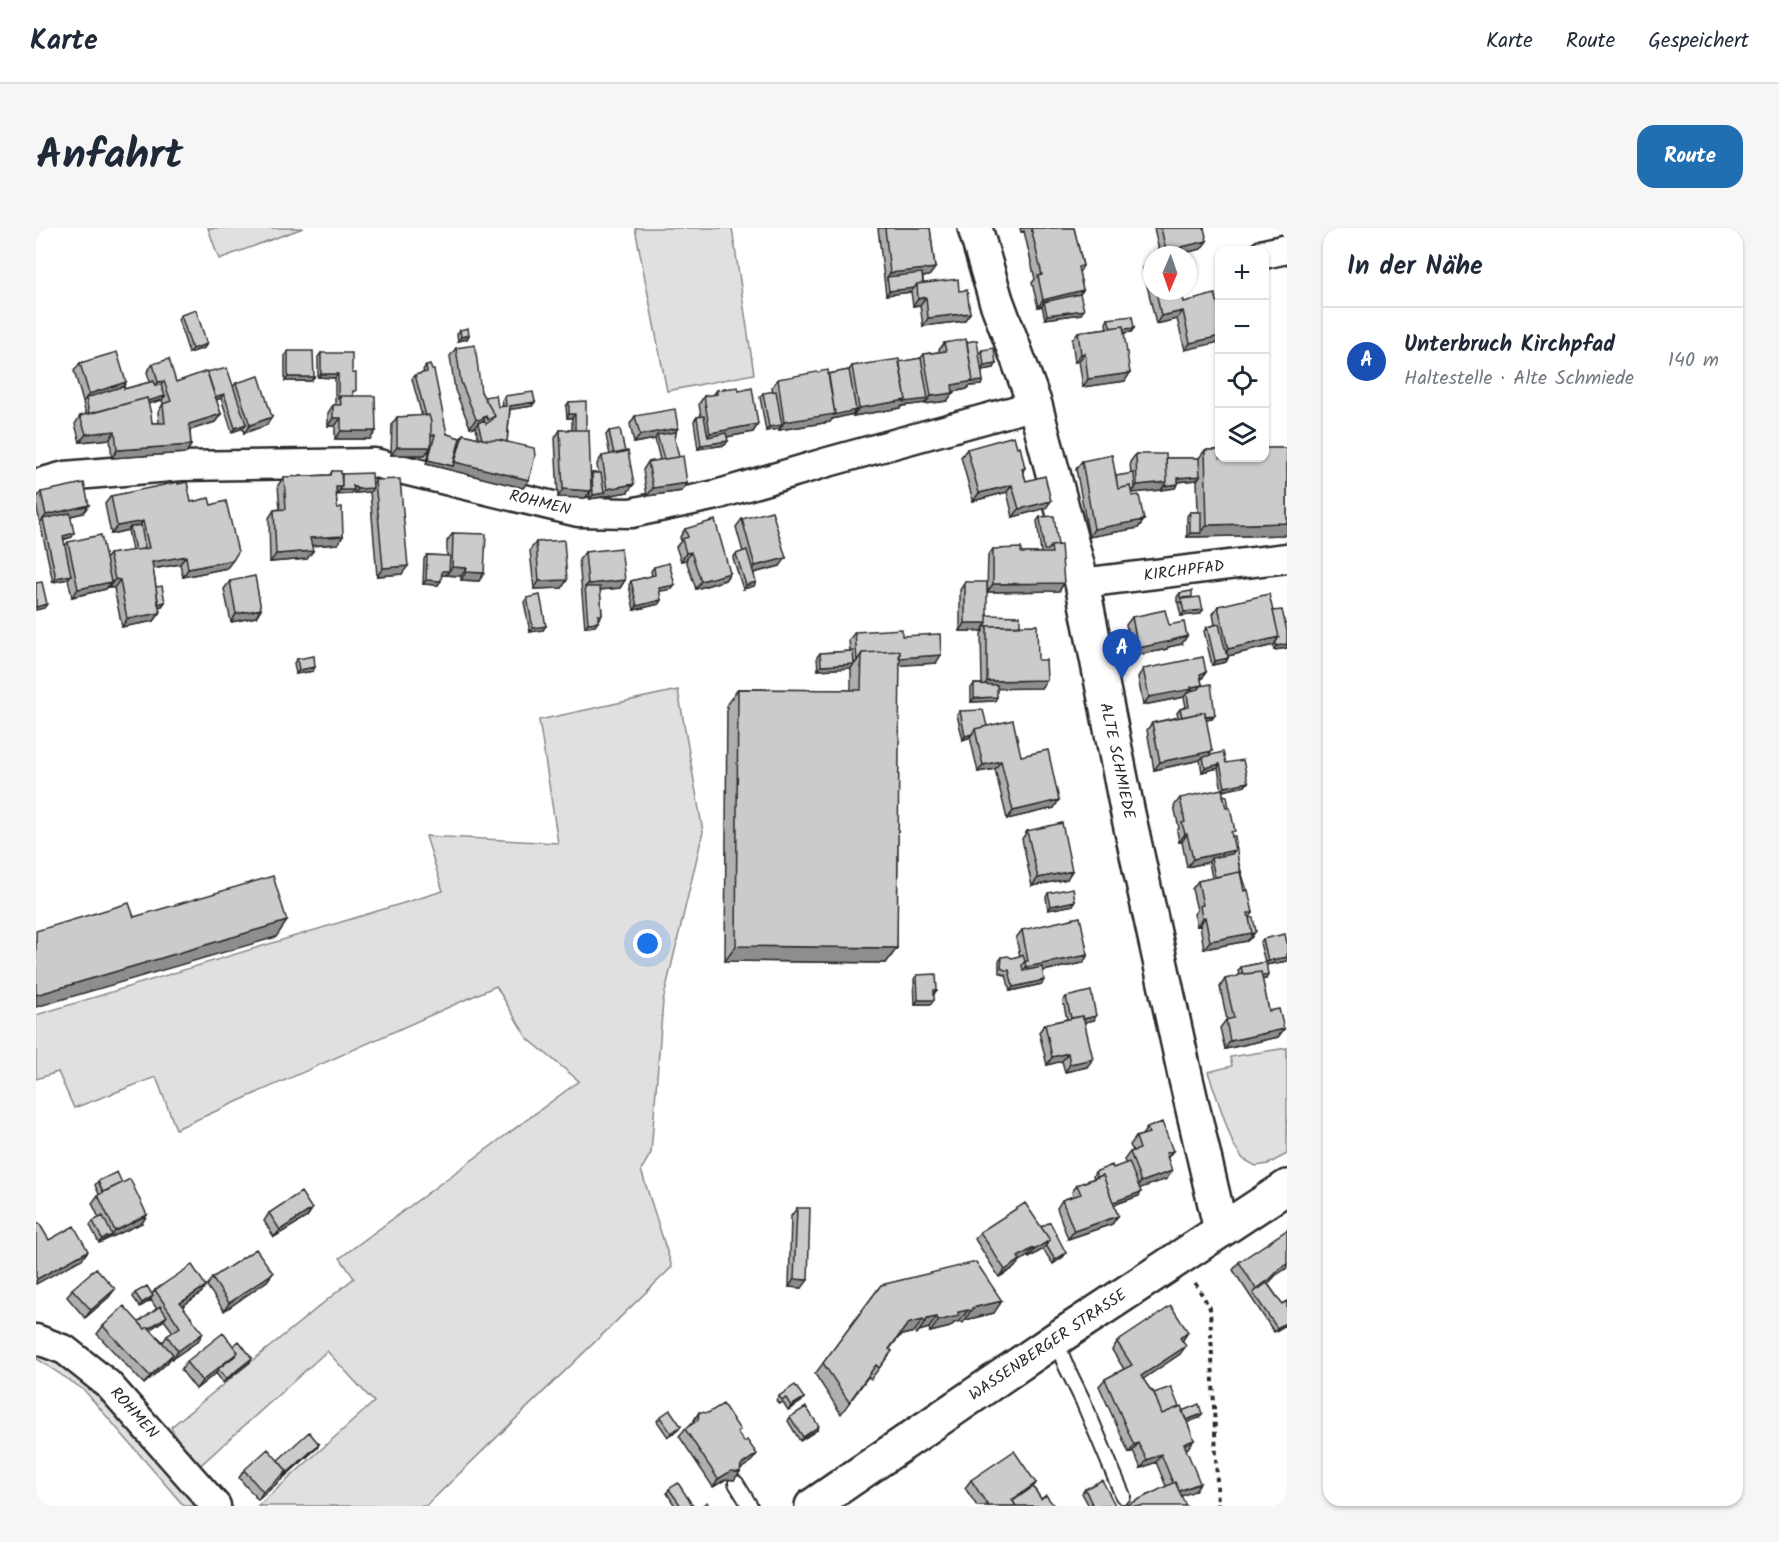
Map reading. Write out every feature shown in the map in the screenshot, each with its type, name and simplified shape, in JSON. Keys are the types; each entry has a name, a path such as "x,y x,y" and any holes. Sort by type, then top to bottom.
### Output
{"street":[{"name":"ALTE SCHMIEDE","path":"975,228 996,300 1035,405 1082,583 1127,809 1221,1230"},
{"path":"1269,253 1287,249"},
{"name":"ROHMEN","path":"36,484 65,476 181,466 375,463 578,512 631,513 716,495 1035,405"},
{"name":"KIRCHPFAD","path":"1082,583 1287,558"},
{"name":"WASSENBERGER STRASSE","path":"812,1506 1056,1339 1287,1188"},
{"name":"ROHMEN","path":"36,1339 64,1350 108,1384 216,1506"}],"lane":[{"path":"1056,1339 1123,1496"},
{"path":"736,1483 750,1506"}],"path":[{"path":"1182,1255 1192,1279 1210,1308 1218,1506"}],"shaded area":[{"path":"208,228 303,228 219,259"},
{"path":"635,228 732,228 754,374 667,391"},
{"path":"678,690 703,832 663,1001 651,1153 641,1170 672,1267 426,1506 258,1506 374,1402 327,1351 194,1471 171,1427 354,1278 340,1258 579,1081 527,1038 496,986 176,1129 156,1077 74,1108 58,1072 36,1079 36,1015 443,891 426,836 558,843 539,720"},
{"path":"1287,1048 1287,1154 1268,1164 1256,1166 1243,1159 1233,1144 1208,1072 1232,1066 1230,1057"},
{"path":"36,1350 86,1378 198,1506 184,1506 84,1390 36,1358"}],"building":[{"path":"885,228 930,228 935,268 890,273"},
{"path":"1031,228 1074,228 1083,266 1078,267 1083,290 1043,300 1038,276 1042,275"},
{"path":"1161,228 1204,228 1207,241 1185,246 1165,246"},
{"path":"922,273 923,283 917,284 914,288 889,291 887,277"},
{"path":"958,279 959,291 967,290 970,313 928,318 926,297 918,299 917,284"},
{"path":"1080,294 1084,310 1047,315 1044,302"},
{"path":"1215,294 1215,337 1190,343 1183,311 1161,316 1158,300 1183,300 1184,302"},
{"path":"196,310 207,344 192,349 181,315"},
{"path":"1132,316 1134,328 1124,329 1123,326 1111,328 1108,319"},
{"path":"1123,326 1130,373 1088,379 1085,353 1081,354 1078,332"},
{"path":"468,328 469,335 461,337 460,330"},
{"path":"966,339 973,381 952,385 953,393 931,396 924,354 946,351 944,343"},
{"path":"977,340 983,381 972,382 967,342"},
{"path":"475,345 481,392 495,416 488,420 486,416 479,420 476,419 461,382 456,348"},
{"path":"994,348 996,364 984,366 982,350"},
{"path":"288,351 313,351 314,377 288,377"},
{"path":"117,352 126,382 89,394 80,363"},
{"path":"321,353 352,353 352,373 356,373 356,391 353,391 353,396 340,396 338,400 338,374 321,374"},
{"path":"921,358 928,399 904,402 906,400 899,362"},
{"path":"169,359 176,382 207,371 221,414 189,424 191,445 117,450 115,431 86,434 80,416 147,398 152,423 165,423 163,404 171,401 164,381 158,382 153,364"},
{"path":"899,359 906,400 859,408 852,366"},
{"path":"430,365 434,370 447,434 460,438 453,466 428,460 435,435 431,435 431,422 429,415 426,416 415,375 427,372 426,366"},
{"path":"227,368 246,424 235,428 224,394 215,397 207,372"},
{"path":"828,370 835,414 784,422 778,379"},
{"path":"849,370 856,410 834,415 828,374"},
{"path":"259,376 272,417 250,425 236,383"},
{"path":"154,381 155,386 161,385 165,396 148,401 147,398 89,414 86,398 124,386 124,389"},
{"path":"738,387 739,391 752,388 758,424 710,433 704,396 717,394 717,390"},
{"path":"776,391 782,425 769,427 763,393"},
{"path":"533,392 535,402 510,406 507,442 482,439 478,423 484,420 486,424 495,416 484,397 496,395 498,407 506,406 505,396"},
{"path":"340,396 375,396 376,431 341,431 341,418 333,418 333,405 341,405"},
{"path":"586,401 586,430 575,430 575,414 569,414 569,402"},
{"path":"675,409 678,428 640,435 635,416"},
{"path":"429,415 431,447 397,447 397,417"},
{"path":"704,416 708,437 726,433 728,441 701,445 697,417"},
{"path":"620,429 625,452 614,454 609,431"},
{"path":"560,430 589,430 591,491 563,489"},
{"path":"676,432 675,440 679,457 664,459 657,435"},
{"path":"463,434 534,448 535,456 529,480 455,462"},
{"path":"1014,436 1017,447 1020,446 1025,468 1022,469 1026,481 1045,476 1051,501 1019,509 1012,485 979,493 967,449"},
{"path":"1269,448 1287,448 1287,523 1207,525 1205,450 1215,450 1215,462 1269,462"},
{"path":"628,451 634,484 607,489 602,456"},
{"path":"1136,454 1166,454 1167,482 1137,485"},
{"path":"1112,455 1118,489 1130,486 1132,496 1139,495 1144,520 1094,529 1082,461"},
{"path":"683,456 687,483 653,488 648,462"},
{"path":"1166,458 1199,458 1200,476 1178,478 1178,484 1164,486 1167,482"},
{"path":"332,471 341,471 342,487 336,487 337,508 342,507 343,536 310,538 313,551 276,554 274,510 286,509 284,477 331,475"},
{"path":"372,473 373,488 358,489 353,486 354,490 340,490 342,474"},
{"path":"592,473 601,473 604,493 593,495"},
{"path":"1134,473 1135,489 1131,490 1130,486 1118,489 1116,476"},
{"path":"400,479 408,566 383,568 375,480"},
{"path":"178,482 178,484 187,482 191,502 209,498 211,505 226,501 238,552 233,560 188,569 186,556 152,562 160,613 127,619 120,580 115,579 109,554 149,548 143,521 117,526 111,496"},
{"path":"84,483 89,505 46,515 41,492"},
{"path":"772,511 786,558 755,566 742,519"},
{"path":"1190,512 1201,512 1201,533 1190,533"},
{"path":"70,513 74,533 63,536 71,575 56,578 43,519"},
{"path":"1054,516 1058,545 1044,550 1040,517"},
{"path":"715,520 730,573 701,581 691,552 686,553 682,539 688,537 685,529"},
{"path":"141,525 145,549 135,550 130,527"},
{"path":"453,533 486,534 484,573 466,572 467,568 452,567"},
{"path":"101,535 111,582 78,589 68,542"},
{"path":"564,540 567,580 539,581 536,542"},
{"path":"1061,545 1064,583 993,584 993,549 1021,548 1021,553 1052,553 1051,546"},
{"path":"621,548 625,580 588,584 585,552"},
{"path":"747,550 756,582 746,585 736,554"},
{"path":"427,555 450,556 449,571 442,571 441,581 426,580"},
{"path":"669,563 675,585 659,588 661,600 637,606 631,581 655,575 654,567"},
{"path":"255,576 261,609 236,614 230,581"},
{"path":"42,582 47,604 36,607 36,583"},
{"path":"965,582 987,582 987,623 965,623"},
{"path":"162,586 165,602 158,604 156,587"},
{"path":"585,587 600,587 602,615 598,615 598,622 588,623"},
{"path":"1192,591 1192,597 1180,598 1180,593"},
{"path":"1269,594 1279,637 1228,649 1218,606"},
{"path":"540,595 546,626 533,628 527,598"},
{"path":"1200,597 1203,610 1184,612 1181,599"},
{"path":"1165,610 1169,625 1184,622 1187,636 1138,648 1132,617"},
{"path":"1282,610 1287,631 1287,644 1276,646 1279,637 1273,611"},
{"path":"987,615 1020,616 1020,626 984,627 987,623"},
{"path":"1219,624 1228,658 1215,661 1207,627"},
{"path":"1037,625 1038,660 1046,660 1047,680 987,681 987,626"},
{"path":"902,629 902,636 940,634 941,655 899,658 900,651 862,653 857,661 855,632"},
{"path":"853,651 854,664 821,666 820,653"},
{"path":"900,651 897,948 736,946 738,689 861,690 862,653"},
{"path":"314,656 315,667 299,670 297,659"},
{"path":"1203,657 1206,672 1200,674 1202,685 1149,697 1143,669"},
{"path":"974,684 997,685 997,697 974,698"},
{"path":"1211,684 1215,715 1205,716 1205,712 1182,717 1180,709 1189,707 1187,693"},
{"path":"983,710 987,726 975,729 972,734 965,736 960,711"},
{"path":"1205,712 1212,751 1160,762 1152,723"},
{"path":"1013,720 1021,756 1048,750 1059,800 1013,811 1001,761 983,765 975,729"},
{"path":"1223,752 1226,763 1243,760 1248,782 1225,787 1220,764 1205,768 1203,757"},
{"path":"1222,789 1226,808 1230,808 1235,831 1231,832 1235,850 1193,859 1182,823 1185,822 1180,798"},
{"path":"1223,795 1227,796 1229,808 1226,808"},
{"path":"1062,823 1072,871 1038,878 1027,831"},
{"path":"1232,836 1235,836 1239,866 1247,890 1244,891 1240,872 1215,877 1211,858 1232,854 1235,850"},
{"path":"1240,872 1244,891 1248,890 1253,913 1248,913 1252,933 1210,941 1205,917 1202,918 1200,906 1203,905 1198,881"},
{"path":"273,876 287,921 36,995 36,931 129,903 134,917"},
{"path":"1073,888 1075,901 1051,906 1048,893"},
{"path":"1080,917 1088,955 1026,967 1025,961 1028,961 1022,930"},
{"path":"1249,917 1253,918 1256,931 1251,935 1252,933"},
{"path":"1285,934 1287,957 1268,961 1263,939"},
{"path":"1023,955 1025,961 1022,965 1023,971 1042,967 1044,980 1013,987 1009,970 1001,968 1002,957 1012,958"},
{"path":"1266,962 1268,975 1262,976 1261,972 1243,974 1241,967"},
{"path":"1261,972 1269,1011 1279,1009 1284,1029 1230,1041 1226,1020 1234,1018 1225,979"},
{"path":"936,974 937,990 934,990 934,1000 918,1000 917,975"},
{"path":"1091,991 1096,1016 1083,1019 1083,1016 1071,1018 1066,997"},
{"path":"1083,1016 1093,1059 1070,1064 1068,1053 1052,1057 1045,1024"},
{"path":"1162,1122 1173,1151 1166,1153 1172,1171 1141,1182 1130,1152 1140,1149 1136,1137 1149,1133 1147,1128"},
{"path":"1129,1162 1141,1192 1113,1202 1103,1175 1097,1177 1095,1172 1112,1165 1113,1168"},
{"path":"117,1172 122,1183 103,1192 98,1181"},
{"path":"1103,1175 1118,1216 1074,1231 1062,1200 1081,1194 1077,1185"},
{"path":"130,1179 147,1215 115,1231 98,1195"},
{"path":"301,1192 312,1209 280,1230 269,1213"},
{"path":"1025,1203 1050,1240 1018,1257 1020,1260 1005,1270 980,1232"},
{"path":"797,1208 810,1208 808,1280 794,1279"},
{"path":"103,1216 112,1235 102,1239 93,1221"},
{"path":"1050,1222 1066,1253 1055,1260 1046,1245 1050,1240 1041,1227"},
{"path":"39,1223 49,1240 74,1226 88,1251 37,1279 36,1225"},
{"path":"1287,1230 1287,1264 1256,1289 1239,1262"},
{"path":"256,1249 273,1273 229,1303 212,1278"},
{"path":"976,1262 1002,1301 972,1308 971,1311 958,1312 958,1316 938,1321 937,1317 927,1319 926,1322 923,1320 910,1323 889,1349 892,1351 879,1368 876,1365 849,1402 823,1363 881,1285"},
{"path":"192,1265 206,1286 180,1303 203,1333 178,1351 167,1336 180,1327 155,1290"},
{"path":"96,1268 115,1289 91,1310 72,1289"},
{"path":"1267,1283 1282,1304 1287,1301 1287,1322 1277,1328 1253,1293"},
{"path":"147,1286 153,1296 142,1303 135,1293"},
{"path":"124,1306 173,1354 150,1376 103,1326"},
{"path":"160,1306 167,1316 145,1329 139,1322"},
{"path":"1171,1306 1188,1332 1180,1338 1186,1346 1141,1376 1153,1391 1162,1414 1181,1406 1194,1440 1184,1444 1200,1483 1179,1491 1175,1482 1173,1483 1161,1454 1147,1460 1138,1443 1134,1445 1105,1379 1132,1365 1117,1342"},
{"path":"223,1333 238,1352 202,1381 186,1362"},
{"path":"239,1341 252,1358 226,1379 218,1369 238,1352 233,1346"},
{"path":"795,1385 804,1398 791,1406 786,1398 782,1400 779,1396"},
{"path":"1171,1387 1179,1407 1162,1414 1154,1393"},
{"path":"723,1404 740,1430 737,1432 744,1442 747,1440 757,1454 741,1465 740,1472 731,1471 718,1479 685,1429 698,1420 699,1412 708,1413"},
{"path":"1199,1404 1202,1414 1186,1420 1182,1411"},
{"path":"806,1407 819,1426 803,1437 790,1417"},
{"path":"670,1410 681,1426 671,1433 660,1417"},
{"path":"309,1432 319,1444 285,1475 287,1471 278,1460"},
{"path":"268,1449 287,1471 263,1492 244,1470"},
{"path":"1014,1451 1036,1483 1012,1500 1016,1506 988,1506 971,1480"},
{"path":"1102,1480 1115,1505 1093,1506 1085,1489"},
{"path":"1175,1482 1186,1506 1125,1506"},
{"path":"678,1483 693,1506 681,1506 669,1489"},
{"path":"1033,1487 1041,1499 1046,1495 1054,1506 1016,1506 1013,1501"}],"place":[{"name":"Unterbruch Kirchpfad","path":"1122,679"}]}
